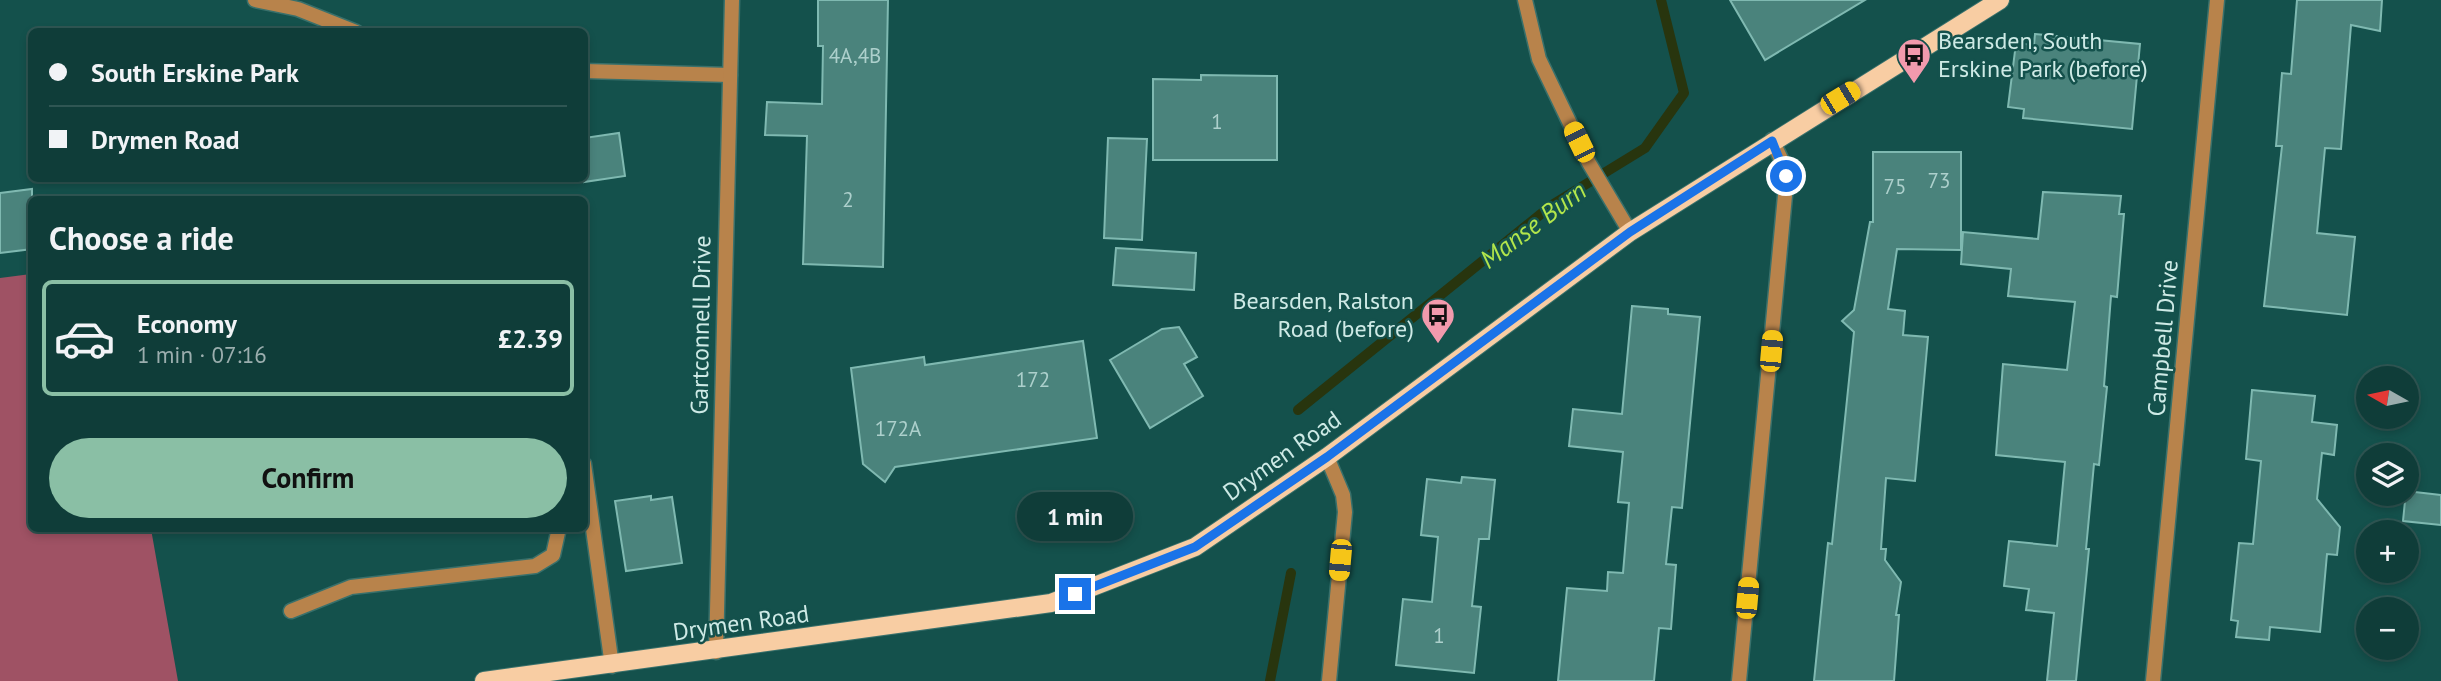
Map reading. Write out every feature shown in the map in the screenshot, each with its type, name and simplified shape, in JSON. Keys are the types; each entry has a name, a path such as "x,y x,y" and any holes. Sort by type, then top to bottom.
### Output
{"main road":[{"name":"Drymen Road","path":"484,681 716,652 1051,603 1195,547 1327,457 1630,232 2000,0"}],"street":[{"path":"255,0 298,9 346,28"},
{"name":"Gartconnell Drive","path":"716,652 732,0"},
{"path":"1525,0 1539,60 1589,163 1630,232"},
{"name":"Campbell Drive","path":"2153,681 2217,0"},
{"path":"588,71 730,75"},
{"path":"1740,681 1786,186 1781,159 1772,141"},
{"path":"1327,457 1343,495 1345,512 1329,681"},
{"path":"588,493 612,666"},
{"path":"291,611 351,587 535,566 553,555 558,532"}],"shaded area":[{"path":"28,274 28,532 152,532 178,681 0,681 0,278"}],"building":[{"path":"818,0 888,0 883,267 803,264 807,136 765,135 767,102 822,104 823,46 818,46"},
{"path":"1730,0 1865,0 1765,60"},
{"path":"2297,0 2382,0 2380,31 2351,25 2341,149 2325,148 2317,233 2355,237 2347,315 2264,306 2282,146 2276,146 2282,73 2291,74"},
{"path":"2035,34 2140,44 2132,129 2023,118 2024,109 2008,107 2016,43 2034,45"},
{"path":"1201,75 1277,76 1277,160 1153,160 1153,79 1201,80"},
{"path":"619,133 625,176 588,181 588,137"},
{"path":"1108,138 1147,139 1142,240 1104,238"},
{"path":"1873,152 1961,152 1961,250 1897,249 1888,309 1905,311 1903,335 1928,337 1915,481 1886,478 1881,549 1886,549 1885,560 1901,582 1896,615 1899,615 1894,681 1814,681 1828,543 1832,544 1854,332 1842,321 1854,310 1870,222 1873,222"},
{"path":"32,189 32,196 28,196 28,250 0,253 0,193"},
{"path":"2043,192 2121,196 2119,214 2124,214 2117,297 2111,296 2104,386 2107,387 2099,465 2094,464 2076,681 2047,681 2054,613 2026,610 2029,589 2004,586 2009,541 2057,546 2065,462 1996,455 2003,364 2067,370 2075,302 2008,296 2011,269 1961,264 1963,232 2038,239"},
{"path":"1116,248 1196,253 1194,290 1113,285"},
{"path":"1632,306 1668,309 1668,314 1700,317 1682,508 1672,507 1666,564 1676,565 1671,629 1659,628 1654,681 1558,681 1567,588 1607,591 1608,572 1623,573 1629,503 1618,502 1623,452 1569,446 1573,409 1622,414"},
{"path":"1179,327 1197,357 1184,364 1203,396 1150,428 1110,360 1162,329"},
{"path":"1083,341 1097,438 895,467 885,482 863,464 851,368 924,357 925,365"},
{"path":"2252,390 2315,396 2312,422 2337,425 2334,455 2322,453 2317,499 2340,527 2337,555 2327,554 2320,632 2270,627 2269,640 2236,637 2238,621 2231,620 2239,543 2253,544 2261,461 2246,459"},
{"path":"1462,477 1495,480 1489,539 1479,539 1472,606 1481,607 1474,673 1396,665 1403,599 1432,602 1438,537 1421,535 1427,479 1461,483"},
{"path":"2419,492 2441,495 2441,525 2403,520 2404,506 2419,506"},
{"path":"651,496 651,500 672,497 682,563 626,571 615,501"}],"waterway":[{"name":"Manse Burn","path":"1298,410 1552,205 1645,148 1684,93 1661,0"},
{"name":"Manse Burn","path":"1270,681 1291,573"}],"place":[{"name":"Bearsden, South Erskine Park (before)","path":"1914,85"},
{"name":"Bearsden, Ralston Road (before)","path":"1438,345"}],"route":[{"path":"1075,594 1195,547 1327,457 1630,232 1772,141 1786,176"}]}
